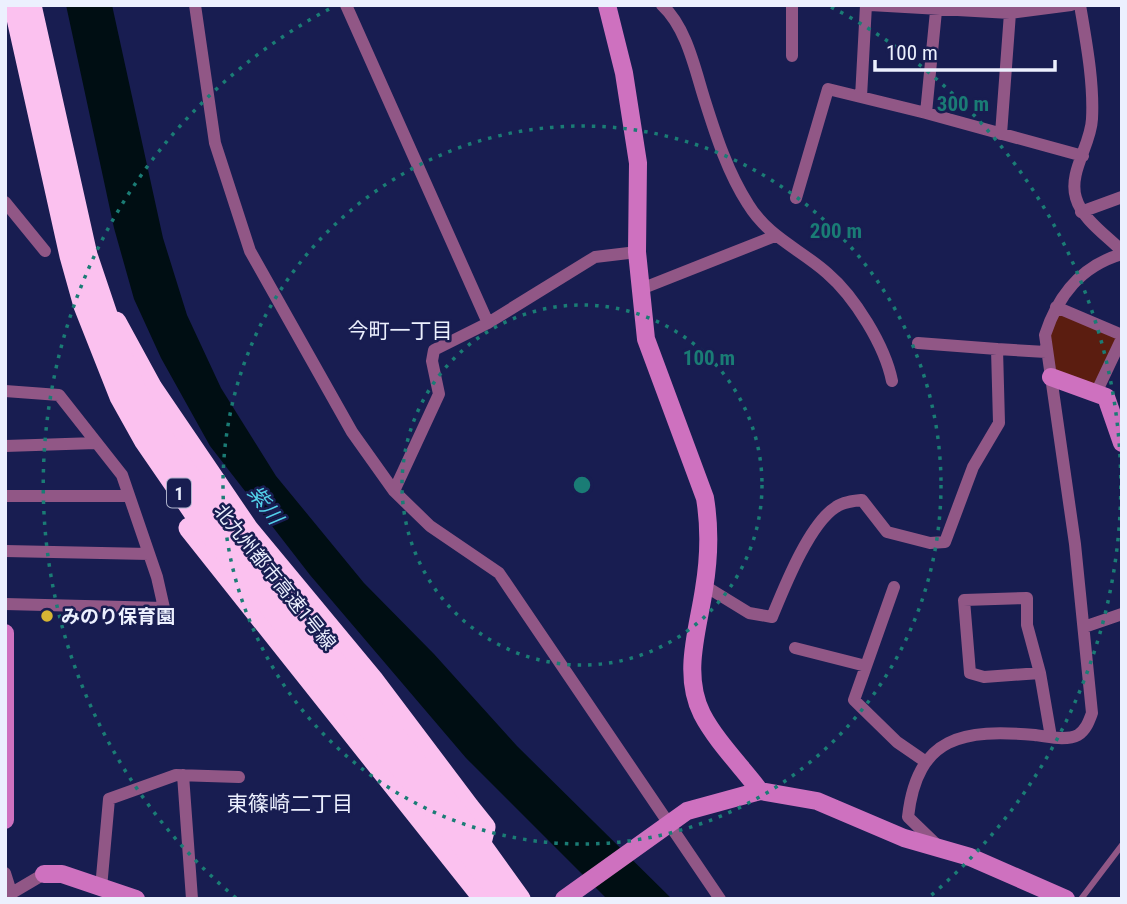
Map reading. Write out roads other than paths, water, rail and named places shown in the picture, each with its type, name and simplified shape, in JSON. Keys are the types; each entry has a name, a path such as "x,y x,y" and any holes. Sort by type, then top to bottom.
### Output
{"highway":[{"name":"北九州都市高速1号線","path":"13,5 59,215 84,306 120,397 170,481 503,899"},
{"name":"北九州都市高速1号線","path":"31,5 87,255 105,301 118,347 136,390 186,473 469,828 520,899"},
{"path":"105,301 152,388 248,529 363,667 485,827 482,839"},
{"path":"84,306 96,354 116,401 164,491 189,528 484,899"}],"street":[{"path":"195,5 215,143 250,251 352,432 394,491 430,526 499,573 720,899"},
{"path":"346,5 488,324"},
{"path":"607,5 624,73 638,163 637,252 646,339 705,498 709,526 705,586 691,661 692,678 702,714 760,791"},
{"path":"662,5 684,39 719,143 747,204 775,236 828,274 866,321 883,349 892,381"},
{"path":"792,5 792,56"},
{"path":"861,97 868,5 936,11 1010,13 1071,5"},
{"path":"940,848 908,817 911,790 926,762 955,737 979,732 1076,736 1088,726 1092,713 1084,627 1045,335 1055,307 1087,267 1122,253 1082,212 1073,182 1092,121 1086,39 1080,5"},
{"path":"926,113 936,11"},
{"path":"1001,134 1010,13"},
{"path":"796,198 828,89 1083,156"},
{"path":"1082,212 1122,197"},
{"path":"5,202 45,251"},
{"path":"641,289 775,236"},
{"path":"394,491 439,394 432,361 434,350 488,324 595,257 637,252"},
{"path":"1055,307 1122,336 1096,393"},
{"path":"918,343 1046,352"},
{"path":"705,586 749,613 772,617 800,552 834,508 850,501 862,500 887,532 930,543 945,542 973,467 999,423 997,349"},
{"path":"1051,376 1110,401 1122,443"},
{"path":"5,391 59,395 122,475 164,608 5,604"},
{"path":"5,446 96,443"},
{"path":"5,496 129,496"},
{"path":"5,551 149,554"},
{"path":"894,587 854,700 858,707 897,743 926,762"},
{"path":"1041,673 984,677 970,673 964,600 1027,598 1027,625 1041,673 1051,737"},
{"path":"1084,627 1122,614"},
{"path":"5,633 5,820"},
{"path":"795,648 866,666"},
{"path":"183,775 192,899"},
{"path":"101,888 109,799 183,775 239,777"},
{"path":"564,899 687,811 760,791 817,801 904,838 970,857 1066,899"},
{"path":"5,873 8,895 44,874 62,874 136,899"}],"lane":[{"path":"1081,899 1122,845"}],"water":[{"name":"紫川","path":"66,5 112,5 163,238 187,315 221,388 276,476 364,583 434,654 517,746 672,899 607,899 466,758 310,575 210,446 161,358 134,299 114,228"}],"place":[{"name":"みのり保育園","path":"47,616"}],"district":[{"name":"今町一丁目","path":"400,331"},
{"name":"東篠崎二丁目","path":"290,804"}]}
